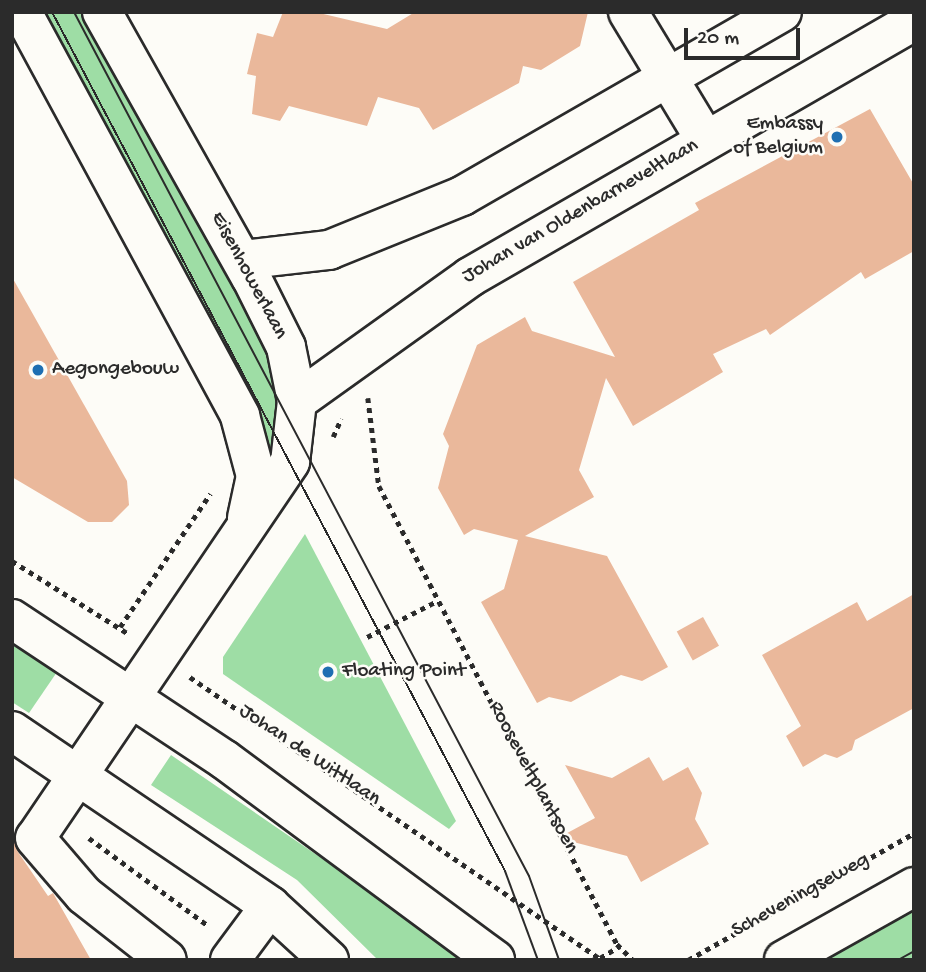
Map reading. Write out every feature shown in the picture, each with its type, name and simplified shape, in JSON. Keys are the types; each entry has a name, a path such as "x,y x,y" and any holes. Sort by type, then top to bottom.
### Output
{"street":[{"name":"Eisenhowerlaan","path":"23,12 240,416 256,476 234,549"},
{"name":"Eisenhowerlaan","path":"102,12 242,260 286,348 297,401 290,462 161,658 127,696"},
{"path":"628,12 705,139"},
{"path":"242,260 329,250 435,209 782,12"},
{"name":"Johan van Oldenbarneveltlaan","path":"297,401 363,356 444,293 705,139 914,21"},
{"path":"12,619 225,760 495,960"},
{"path":"127,696 77,774 32,827 84,895 167,960"},
{"path":"12,732 270,906 329,960"},
{"path":"784,960 914,887"},
{"path":"234,955 270,906"}],"path":[{"name":"Rooseveltplantsoen","path":"363,356 379,486 620,946 633,960"},
{"path":"120,627 216,485"},
{"name":"Johan de Wittlaan","path":"12,561 120,627 161,658 600,959"},
{"path":"367,637 437,601"},
{"path":"32,827 126,862 234,955"},
{"name":"Scheveningseweg","path":"688,960 914,833"},
{"path":"600,959 620,946"}],"green space":[{"path":"38,12 97,12 270,340 283,383 276,465"},
{"path":"305,534 456,821 449,829 223,674 223,657"},
{"path":"12,641 57,672 29,713 12,702"},
{"path":"171,755 327,862 461,960 378,960 297,880 151,785"},
{"path":"914,891 914,960 792,960"}],"building":[{"path":"283,12 315,12 387,29 415,12 588,12 580,46 541,70 523,66 519,83 433,130 419,108 378,97 367,126 289,106 280,121 252,114 256,76 247,74 257,33 273,37"},
{"path":"870,109 914,185 914,251 865,279 861,272 770,335 766,329 713,354 723,372 633,426 606,378 579,470 594,497 525,536 607,556 668,667 642,681 621,675 571,702 549,697 537,703 481,602 504,589 518,540 474,529 464,535 438,488 449,446 443,434 477,345 525,317 532,331 615,357 573,282 699,210 695,203"},
{"name":"Aegongebouw","path":"12,277 127,481 129,505 112,522 88,522 12,477"},
{"path":"914,594 914,708 855,740 852,750 837,758 825,754 803,767 786,736 801,726 762,655 857,602 867,621"},
{"path":"703,617 719,646 693,660 677,632"},
{"path":"649,757 663,781 688,767 702,793 695,819 709,844 641,882 627,856 558,838 595,818 565,765 612,778"},
{"path":"12,831 18,852 48,896 53,893 91,960 12,960"}],"tram line":[{"path":"52,12 505,871 538,960"},
{"path":"74,12 529,876 559,960"},
{"path":"898,960 914,951"}],"place":[{"name":"Embassy of Belgium","path":"837,137"},
{"name":"Aegongebouw","path":"38,370"},
{"name":"Floating Point","path":"328,672"}]}
